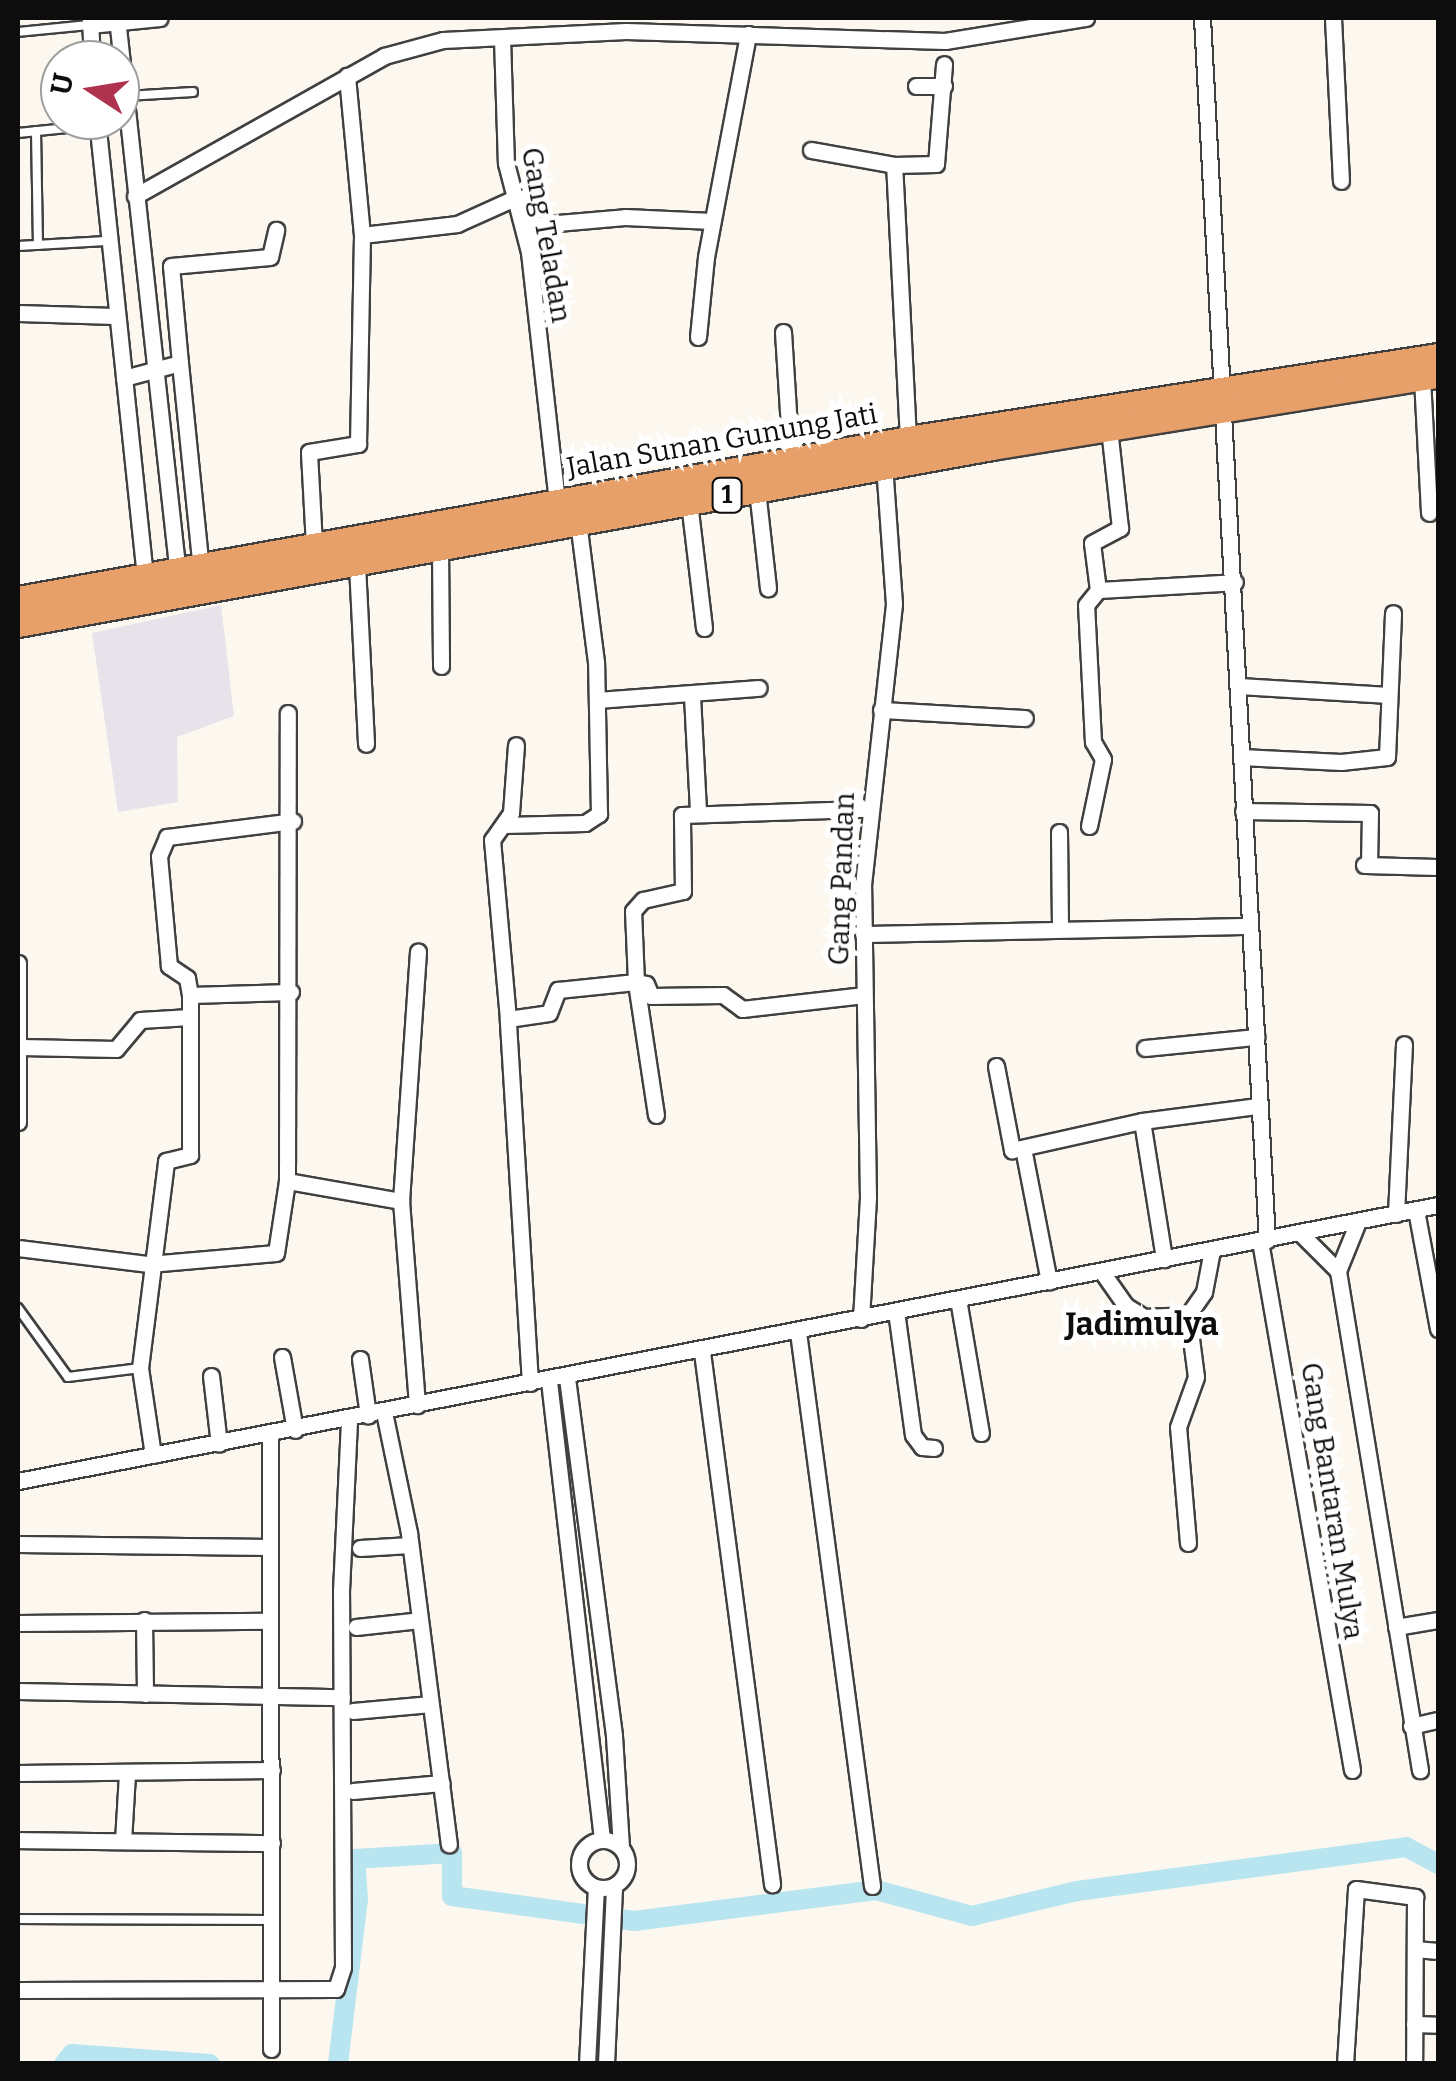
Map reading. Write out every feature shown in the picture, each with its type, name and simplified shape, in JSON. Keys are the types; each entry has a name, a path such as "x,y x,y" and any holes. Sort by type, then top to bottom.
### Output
{"highway":[{"name":"Jalan Sunan Gunung Jati","path":"187,579 314,545 567,515 791,460 882,456 908,439 1029,431 1222,402 1438,356"},
{"name":"1","path":"18,624 187,579 357,565 567,515 689,502 756,490 882,456 1029,431 1109,429 1222,402 1430,377"},
{"name":"1","path":"18,599 148,591"}],"street":[{"path":"90,21 156,18"},
{"path":"135,196 347,76 412,46 626,31 945,41 1086,18"},
{"name":"Gang Bantaran Mulya","path":"1202,18 1235,582 1247,926 1264,1240 1352,1770"},
{"path":"1333,18 1341,181"},
{"path":"698,337 712,221 748,34"},
{"name":"Gang Teladan","path":"502,38 502,114 524,226 598,700 597,818 504,824"},
{"path":"811,150 894,164 936,164 944,64"},
{"path":"314,545 309,452 358,444 362,235 347,76"},
{"path":"916,86 944,86"},
{"path":"98,140 114,316 148,591"},
{"path":"130,140 155,374 187,579"},
{"path":"894,164 908,439"},
{"path":"362,235 457,224 516,198"},
{"path":"524,226 625,217 712,221"},
{"path":"187,579 180,363 169,268 274,256 276,230"},
{"path":"109,266 142,261"},
{"path":"18,313 114,316"},
{"path":"783,332 791,460"},
{"path":"124,378 155,374 180,363"},
{"path":"1429,513 1430,377"},
{"path":"1089,826 1103,759 1093,742 1086,611 1098,590 1092,542 1120,528 1109,429"},
{"name":"Gang Pandan","path":"861,1318 868,1198 862,934 867,810 894,604 882,456"},
{"path":"756,490 768,588"},
{"path":"689,502 704,628"},
{"path":"440,547 442,666"},
{"path":"357,565 366,744"},
{"path":"1098,590 1235,582"},
{"path":"1242,757 1383,760 1393,613"},
{"path":"1239,686 1389,695"},
{"path":"598,700 759,688"},
{"path":"692,696 698,810"},
{"path":"881,710 1025,718"},
{"path":"18,1248 149,1264 274,1255 287,1181 292,821 288,713"},
{"path":"516,744 511,813 492,840 508,1020 530,1384"},
{"path":"656,1115 636,982 633,911 643,900 683,891 680,820 698,810 867,810"},
{"path":"1243,812 1370,813 1364,865 1438,867"},
{"path":"152,1455 140,1368 149,1264 166,1161 190,1155 190,996 187,978 169,966 160,856 167,837 292,821"},
{"path":"1059,832 1060,929"},
{"path":"862,934 1247,926"},
{"path":"417,1405 401,1202 418,952"},
{"path":"18,963 18,1122"},
{"path":"508,1020 549,1013 558,990 636,982 646,984 651,996 723,995 742,1009 864,995"},
{"path":"190,996 291,992"},
{"path":"21,1047 116,1050 140,1020 190,1017"},
{"path":"1146,1048 1256,1037"},
{"path":"1396,1214 1404,1044"},
{"path":"996,1066 1009,1148 1142,1121 1258,1106"},
{"path":"1142,1121 1164,1259"},
{"path":"1023,1148 1049,1282"},
{"path":"287,1181 401,1202"},
{"path":"18,1481 702,1352 1438,1205"},
{"path":"1416,1210 1438,1329"},
{"path":"1357,1224 1338,1271 1420,1770"},
{"path":"1302,1235 1338,1271"},
{"path":"1188,1543 1178,1427 1196,1377 1188,1315 1208,1280 1212,1250"},
{"path":"1102,1272 1126,1306 1144,1317 1188,1315"},
{"path":"958,1299 982,1433"},
{"path":"896,1311 912,1435 922,1447 934,1448"},
{"path":"798,1332 872,1886"},
{"path":"702,1352 772,1884"},
{"path":"282,1357 295,1430"},
{"path":"360,1359 410,1545 450,1844"},
{"path":"211,1376 219,1444"},
{"path":"567,1378 614,1736 621,1846 628,1863 614,1886 606,2064"},
{"path":"549,1381 602,1839"},
{"path":"18,1990 330,1992 342,1977 342,1697 349,1419"},
{"path":"270,1435 272,2049"},
{"path":"18,1544 270,1547"},
{"path":"360,1548 410,1545"},
{"path":"144,1620 146,1694"},
{"path":"356,1627 420,1620"},
{"path":"1396,1628 1438,1620"},
{"path":"18,1623 270,1621"},
{"path":"18,1691 342,1697"},
{"path":"353,1711 431,1704"},
{"path":"1411,1726 1438,1720"},
{"path":"18,1773 272,1770"},
{"path":"123,1841 127,1773"},
{"path":"353,1791 442,1784"},
{"path":"602,1839 621,1846"},
{"path":"602,1839 580,1856 581,1875 596,1887 614,1886"},
{"path":"18,1840 272,1843"},
{"path":"587,2064 596,1887"},
{"path":"1346,2064 1356,1890 1415,1897 1414,2064"},
{"path":"1415,1949 1438,1951"},
{"path":"1414,2024 1438,2025"}],"lane":[{"path":"18,32 90,21"},
{"path":"140,95 193,92"},
{"path":"18,133 40,130"},
{"path":"36,131 38,245"},
{"path":"18,246 106,241"},
{"path":"18,1308 68,1377 140,1368"},
{"path":"18,1919 270,1920"}],"shaded area":[{"path":"221,605 234,716 177,737 178,802 118,812 92,633"}],"waterway":[{"path":"338,2064 358,1899 355,1859 452,1853 452,1896 634,1921 876,1890 972,1916 1077,1891 1406,1847 1438,1864"},
{"path":"64,2064 72,2054 210,2064"}],"district":[{"name":"Jadimulya","path":"1142,1324"}]}
